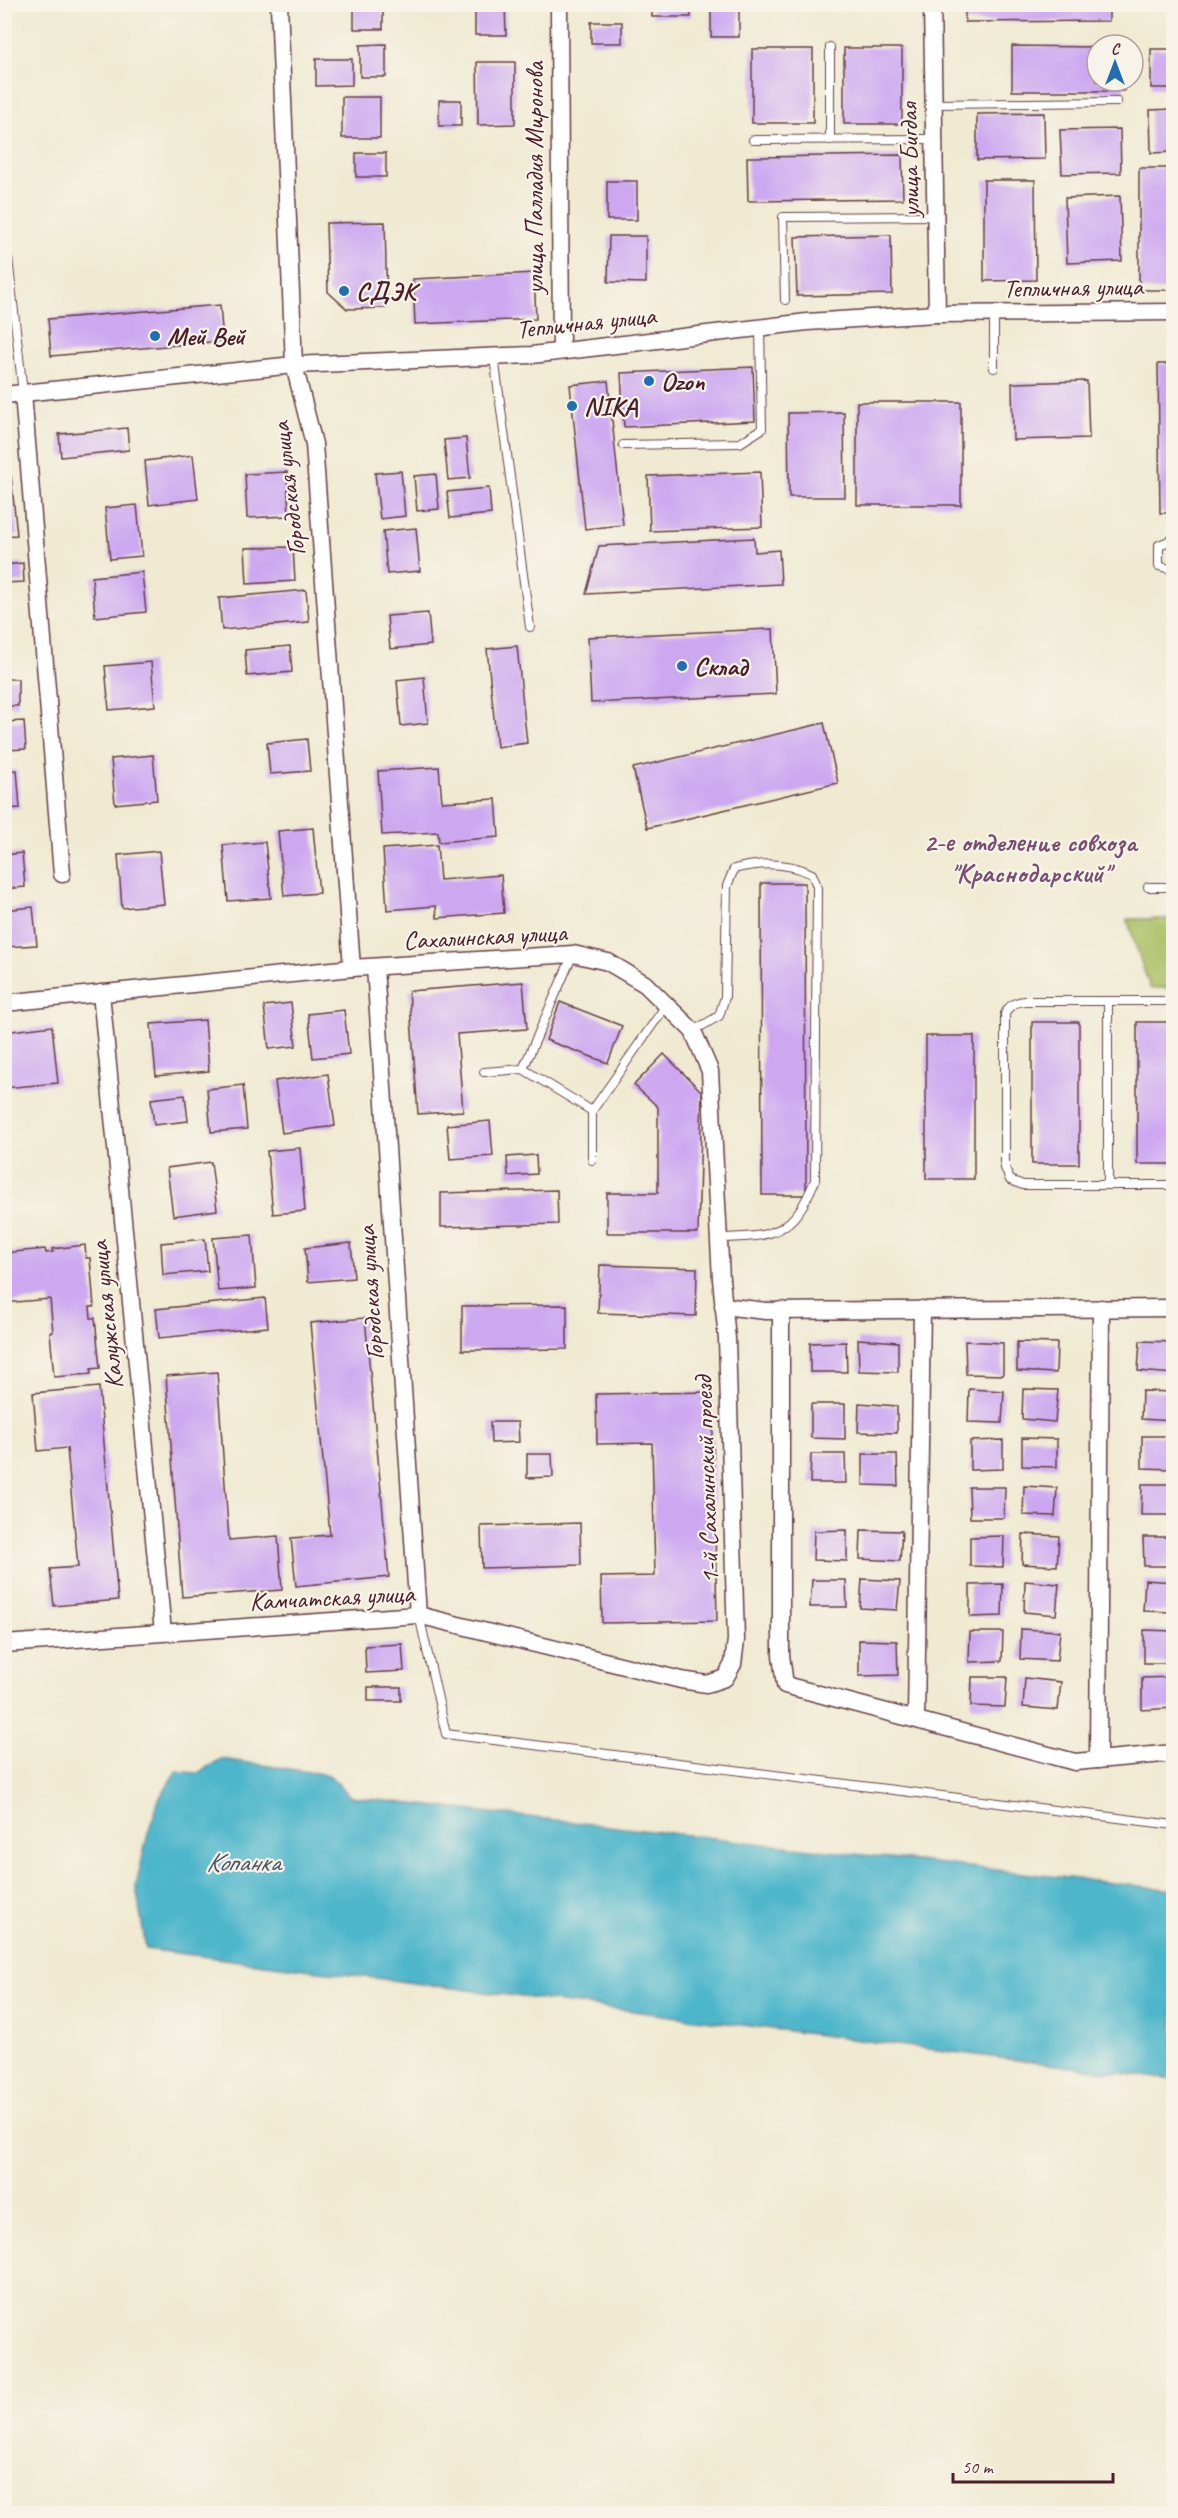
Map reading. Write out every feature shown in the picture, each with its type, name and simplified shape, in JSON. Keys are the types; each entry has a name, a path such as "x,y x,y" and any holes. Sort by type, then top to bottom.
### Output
{"street":[{"name":"Городская улица","path":"279,4 294,365 314,444 352,968"},
{"name":"улица Палладия Миронова","path":"559,4 561,351"},
{"name":"улица Бигдая","path":"932,4 937,314"},
{"name":"Тепличная улица","path":"4,395 294,365 494,357 561,351 807,322 937,314 1173,312"},
{"path":"23,393 62,874"},
{"name":"Сахалинская улица","path":"4,1003 352,968 573,954 608,962 645,984 693,1031 710,1071 721,1279"},
{"name":"Городская улица","path":"375,967 418,1615"},
{"name":"Калужская улица","path":"101,993 163,1632"},
{"name":"1-й Сахалинский проезд","path":"721,1279 727,1339 736,1640 733,1664 725,1678"},
{"path":"723,1306 781,1310 1173,1308"},
{"path":"1098,1760 1101,1308"},
{"path":"781,1310 781,1655 785,1685 1075,1762 1173,1753"},
{"path":"916,1719 922,1310"},
{"name":"Камчатская улица","path":"4,1644 418,1615 681,1680 707,1684 725,1678"}],"lane":[{"path":"830,47 830,140"},
{"path":"933,104 1117,102"},
{"path":"753,140 934,139"},
{"path":"785,300 783,218 935,216"},
{"path":"4,254 8,258 9,312 23,393"},
{"path":"994,314 994,368"},
{"path":"623,445 740,443 762,429 760,328"},
{"path":"494,357 530,627"},
{"path":"1173,539 1159,545 1159,566 1173,570"},
{"path":"693,1031 719,1016 725,997 727,886 735,869 752,864 794,866 812,874 817,886 815,1180 807,1200 794,1219 778,1231 758,1238 719,1238"},
{"path":"1148,887 1173,887"},
{"path":"523,1069 573,954"},
{"path":"1108,1001 1108,1185"},
{"path":"1173,1001 1017,1002 1008,1007 1005,1014 1006,1174 1010,1180 1023,1185 1173,1185"},
{"path":"592,1160 592,1112 667,1004"},
{"path":"484,1072 523,1069 592,1112"},
{"path":"418,1615 446,1734 1173,1825"}],"green space":[{"path":"1127,919 1173,919 1173,988 1150,988"}],"water":[{"name":"Копанка","path":"221,1759 329,1775 351,1797 1173,1890 1173,2080 146,1949 136,1886 148,1833 159,1799 176,1771 198,1773"}],"building":[{"path":"354,4 383,4 383,29 354,29"},
{"path":"475,4 505,4 506,35 475,35"},
{"path":"711,4 739,4 739,37 711,37"},
{"path":"965,4 1109,4 1109,21 965,22"},
{"path":"652,5 691,5 691,17 652,17"},
{"path":"591,22 622,22 622,43 591,43"},
{"path":"386,44 386,77 360,77 360,45"},
{"path":"1012,46 1085,47 1085,91 1012,91"},
{"path":"844,48 902,48 902,124 844,124"},
{"path":"752,49 813,49 813,123 752,123"},
{"path":"1151,49 1174,49 1174,88 1151,88"},
{"path":"316,59 352,59 352,85 316,86"},
{"path":"477,62 515,62 515,124 478,125"},
{"path":"342,97 380,97 380,138 342,138"},
{"path":"439,100 461,100 461,126 439,126"},
{"path":"1174,109 1174,152 1151,153 1150,110"},
{"path":"1044,113 1045,159 977,160 977,114"},
{"path":"1120,129 1121,173 1062,174 1060,130"},
{"path":"356,153 386,153 386,177 356,177"},
{"path":"902,155 903,199 748,201 747,157"},
{"path":"1139,168 1174,168 1174,290 1139,290"},
{"path":"984,180 1035,180 1036,280 984,281"},
{"path":"607,181 637,181 637,220 607,220"},
{"path":"1120,196 1122,261 1067,263 1065,198"},
{"path":"385,222 387,308 347,309 328,292 326,223"},
{"path":"891,235 892,294 797,296 795,237"},
{"path":"609,236 646,236 646,283 608,282"},
{"path":"534,273 536,319 415,324 413,279"},
{"path":"220,305 223,341 51,356 48,319"},
{"path":"1158,364 1174,364 1174,513 1160,513"},
{"path":"753,367 755,421 624,427 621,373"},
{"path":"608,381 623,525 585,529 570,385"},
{"path":"1087,381 1089,438 1013,440 1012,383"},
{"path":"857,402 961,402 961,505 857,505"},
{"path":"844,412 845,497 789,497 788,413"},
{"path":"127,428 129,450 61,457 59,434"},
{"path":"466,438 470,478 448,480 444,440"},
{"path":"193,455 198,499 149,505 145,461"},
{"path":"401,471 405,516 380,519 375,473"},
{"path":"287,472 289,516 247,518 245,474"},
{"path":"760,472 762,527 650,531 648,476"},
{"path":"436,474 439,509 417,511 414,476"},
{"path":"11,476 17,535 4,536 4,477"},
{"path":"489,488 491,514 450,518 447,492"},
{"path":"137,505 142,556 110,559 105,508"},
{"path":"416,528 420,571 387,574 383,531"},
{"path":"754,538 755,552 779,550 781,584 586,594 599,546"},
{"path":"293,547 295,581 247,584 245,548"},
{"path":"23,563 24,582 4,583 4,565"},
{"path":"142,572 146,612 95,617 92,577"},
{"path":"306,590 309,622 222,630 219,598"},
{"path":"428,613 431,645 390,649 387,616"},
{"name":"Склад","path":"773,629 776,694 591,703 588,637"},
{"path":"290,646 292,672 247,676 245,650"},
{"path":"517,646 527,743 497,747 487,649"},
{"path":"151,662 155,706 109,710 105,666"},
{"path":"424,677 428,723 401,726 397,680"},
{"path":"4,679 18,679 18,706 4,706"},
{"path":"24,721 26,749 4,750 4,722"},
{"path":"824,723 838,783 647,828 633,768"},
{"path":"307,739 310,771 270,774 267,743"},
{"path":"153,755 157,800 115,804 111,759"},
{"path":"439,767 442,802 496,799 499,837 439,842 438,832 382,835 378,771"},
{"path":"17,770 20,808 4,809 4,771"},
{"path":"313,828 319,893 284,896 278,831"},
{"path":"265,842 271,898 228,901 223,845"},
{"path":"437,845 440,880 501,875 504,913 437,918 436,906 387,910 383,849"},
{"path":"159,851 164,904 122,908 118,855"},
{"path":"22,853 25,887 4,889 4,855"},
{"path":"761,883 805,883 806,1195 762,1195"},
{"path":"33,907 37,945 6,947 4,910"},
{"path":"523,982 527,1029 457,1034 463,1111 418,1114 409,991"},
{"path":"560,1002 622,1026 608,1063 546,1040"},
{"path":"291,1003 296,1046 269,1049 264,1006"},
{"path":"344,1010 349,1054 313,1058 308,1014"},
{"path":"205,1020 209,1071 156,1076 151,1024"},
{"path":"1032,1022 1079,1022 1079,1164 1032,1164"},
{"path":"1137,1022 1174,1022 1174,1164 1137,1164"},
{"path":"52,1026 58,1083 4,1088 4,1032"},
{"path":"926,1036 974,1036 974,1179 926,1179"},
{"path":"664,1054 702,1092 698,1233 607,1233 607,1193 658,1193 658,1107 634,1085"},
{"path":"328,1074 335,1126 282,1133 275,1081"},
{"path":"243,1085 247,1129 211,1132 207,1089"},
{"path":"185,1095 188,1121 154,1125 151,1099"},
{"path":"490,1121 493,1156 450,1159 447,1125"},
{"path":"300,1148 305,1211 273,1214 267,1151"},
{"path":"536,1155 537,1174 508,1176 507,1157"},
{"path":"211,1162 217,1210 173,1216 167,1168"},
{"path":"557,1190 558,1224 441,1227 441,1193"},
{"path":"252,1235 256,1288 218,1291 213,1238"},
{"path":"205,1239 208,1271 163,1275 161,1243"},
{"path":"351,1243 354,1278 308,1282 305,1248"},
{"path":"85,1245 86,1258 90,1258 94,1307 90,1307 91,1318 95,1318 100,1368 91,1369 91,1374 54,1377 50,1299 4,1303 4,1253 45,1249 46,1253 53,1252 52,1249"},
{"path":"600,1265 697,1268 696,1316 598,1313"},
{"path":"265,1298 268,1327 159,1338 156,1309"},
{"path":"567,1305 567,1349 462,1350 462,1306"},
{"path":"365,1318 389,1577 296,1586 291,1538 330,1535 310,1323"},
{"path":"858,1339 898,1342 898,1372 859,1371"},
{"path":"965,1341 1003,1343 1003,1375 966,1374"},
{"path":"1140,1341 1174,1342 1174,1374 1138,1371"},
{"path":"846,1342 847,1372 810,1372 810,1343"},
{"path":"1017,1342 1057,1343 1056,1373 1017,1371"},
{"path":"217,1372 229,1540 278,1536 282,1590 182,1597 166,1376"},
{"path":"99,1387 118,1600 54,1606 50,1569 78,1567 67,1448 38,1451 33,1393"},
{"path":"969,1389 1004,1391 1002,1423 968,1422"},
{"path":"1023,1389 1058,1390 1055,1422 1022,1419"},
{"path":"1142,1391 1174,1392 1174,1421 1141,1419"},
{"path":"712,1392 717,1621 602,1623 601,1577 655,1576 652,1443 597,1444 596,1394"},
{"path":"859,1403 897,1406 897,1433 858,1432"},
{"path":"811,1404 845,1404 845,1439 811,1438"},
{"path":"490,1422 518,1422 519,1442 491,1443"},
{"path":"1142,1436 1174,1436 1174,1469 1142,1468"},
{"path":"1022,1438 1057,1439 1057,1467 1022,1466"},
{"path":"1003,1440 1003,1469 970,1470 970,1441"},
{"path":"527,1454 552,1454 553,1477 527,1478"},
{"path":"811,1454 845,1454 846,1483 810,1483"},
{"path":"863,1454 897,1454 898,1486 863,1485"},
{"path":"1142,1484 1174,1484 1173,1515 1141,1515"},
{"path":"1024,1486 1057,1488 1055,1516 1023,1515"},
{"path":"969,1487 1005,1487 1004,1518 970,1518"},
{"path":"580,1523 581,1565 482,1568 481,1526"},
{"path":"847,1530 847,1561 813,1560 814,1531"},
{"path":"861,1530 902,1531 900,1561 860,1559"},
{"path":"1023,1534 1059,1536 1057,1566 1022,1564"},
{"path":"1004,1536 1003,1567 970,1566 970,1537"},
{"path":"1143,1537 1174,1537 1174,1566 1144,1566"},
{"path":"862,1579 900,1581 897,1610 860,1608"},
{"path":"812,1580 846,1580 847,1607 810,1607"},
{"path":"1145,1580 1174,1582 1173,1612 1143,1611"},
{"path":"1025,1581 1059,1584 1056,1615 1024,1612"},
{"path":"1003,1584 1002,1616 970,1617 970,1585"},
{"path":"1021,1629 1060,1631 1057,1661 1020,1659"},
{"path":"1144,1630 1174,1631 1174,1663 1144,1663"},
{"path":"970,1632 1003,1632 1002,1661 969,1662"},
{"path":"859,1640 897,1641 898,1675 859,1676"},
{"path":"402,1644 404,1671 366,1673 365,1646"},
{"path":"972,1677 1007,1677 1005,1707 971,1706"},
{"path":"1174,1677 1174,1708 1142,1710 1142,1678"},
{"path":"1025,1678 1061,1682 1058,1710 1023,1707"},
{"path":"368,1687 401,1687 401,1701 368,1701"}],"place":[{"name":"СДЭК","path":"344,291"},
{"name":"Мей Вей","path":"155,336"},
{"name":"Ozon","path":"649,381"},
{"name":"NIKA","path":"572,406"},
{"name":"Склад","path":"682,666"}],"district":[{"name":"2-е отделение совхоза \"Краснодарский\"","path":"1030,858"}]}
